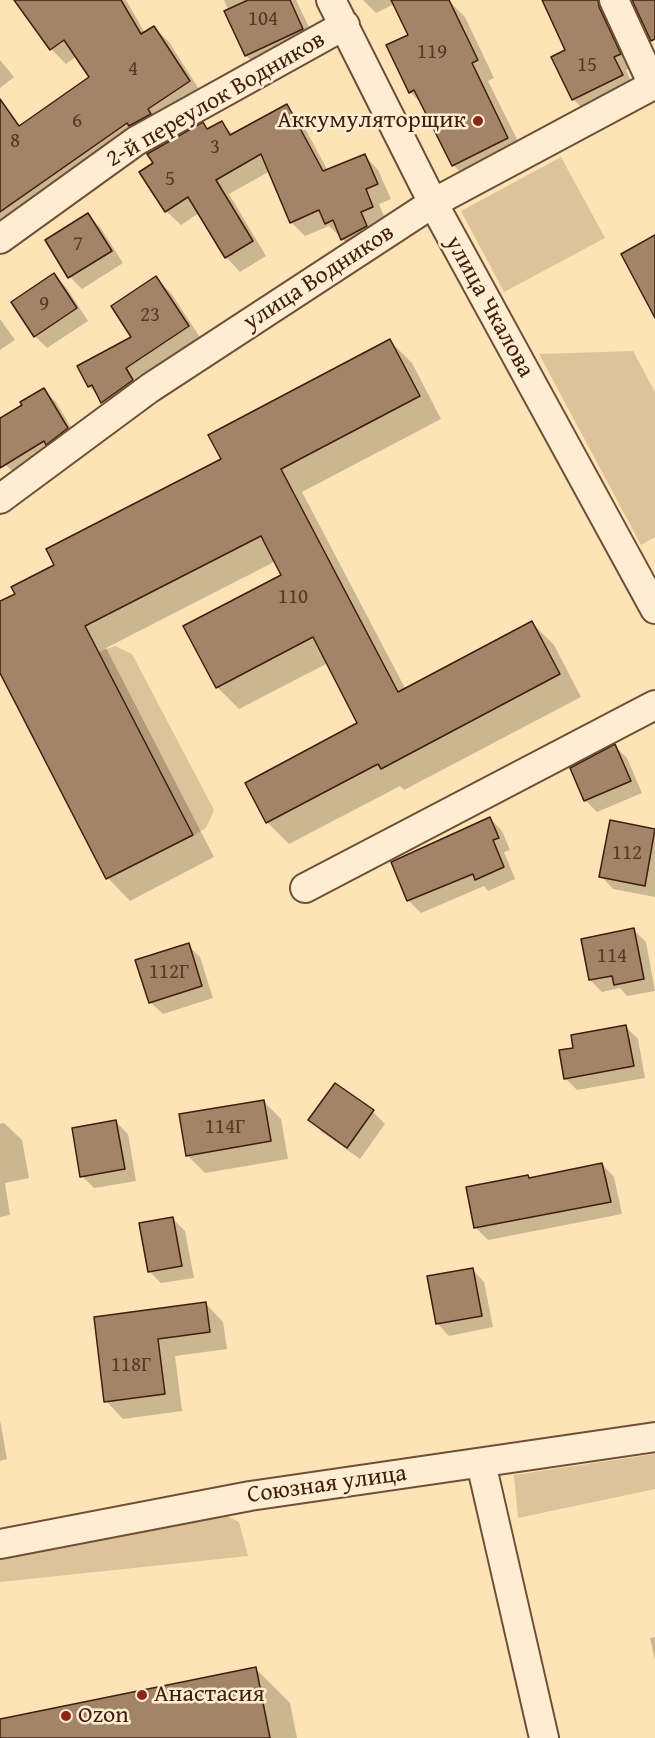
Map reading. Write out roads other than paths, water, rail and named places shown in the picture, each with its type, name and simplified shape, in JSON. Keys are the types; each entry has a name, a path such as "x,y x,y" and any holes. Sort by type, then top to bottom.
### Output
{"street":[{"name":"улица Чкалова","path":"331,0 433,203 655,609"},
{"path":"614,0 654,85"},
{"name":"2-й переулок Водников","path":"0,239 136,141 345,26"},
{"name":"улица Водников","path":"0,499 150,388 433,203 654,85"},
{"path":"305,888 655,705"},
{"name":"Союзная улица","path":"0,1544 250,1496 655,1437"},
{"path":"481,1463 544,1738"}],"place":[{"name":"Аккумуляторщик","path":"478,121"},
{"name":"Анастасия","path":"142,1695"},
{"name":"Ozon","path":"66,1716"}]}
